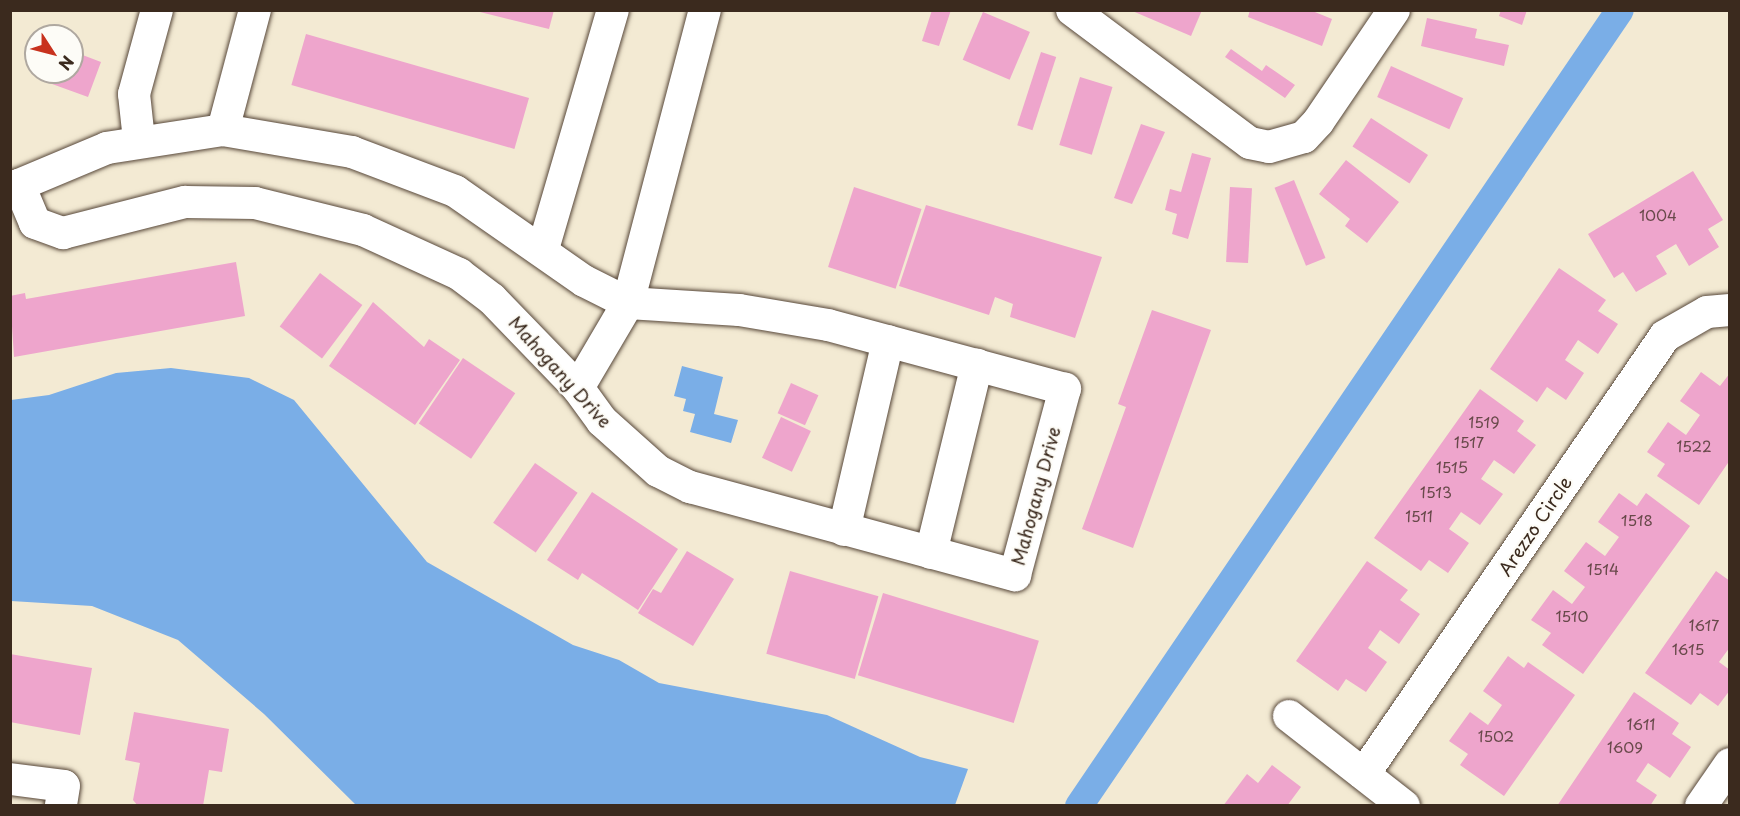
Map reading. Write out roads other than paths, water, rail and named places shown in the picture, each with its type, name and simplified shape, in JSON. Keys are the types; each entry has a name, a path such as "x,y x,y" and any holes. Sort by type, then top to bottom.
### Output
{"street":[{"path":"139,140 134,94 157,10"},
{"path":"223,130 255,10"},
{"path":"543,249 613,10"},
{"path":"578,388 628,303 705,10"},
{"path":"1072,10 1250,143 1269,147 1304,137 1394,10"},
{"name":"Mahogany Drive","path":"223,130 352,152 397,166 455,191 543,249 584,281 628,303 739,310 888,341 1065,388 1015,575 690,487 658,471 602,421 578,388 525,330 459,274 363,230 255,202 185,202 63,233 35,223 15,186 139,140 223,130"},
{"name":"Arezzo Circle","path":"1364,774 1665,336 1707,312 1730,310"},
{"path":"844,530 888,341"},
{"path":"931,553 977,365"},
{"path":"1289,716 1404,806"},
{"path":"1701,806 1730,764"},
{"path":"10,779 64,786 62,806"}],"water":[{"path":"682,366 723,377 714,414 738,420 731,443 690,432 695,414 683,411 686,399 674,396"},
{"path":"171,368 249,378 294,400 427,562 573,645 619,660 659,683 827,715 920,757 968,769 955,805 356,805 264,714 178,640 92,606 11,601 11,400 49,395 116,373"}],"waterway":[{"path":"1079,806 1620,10"}]}
